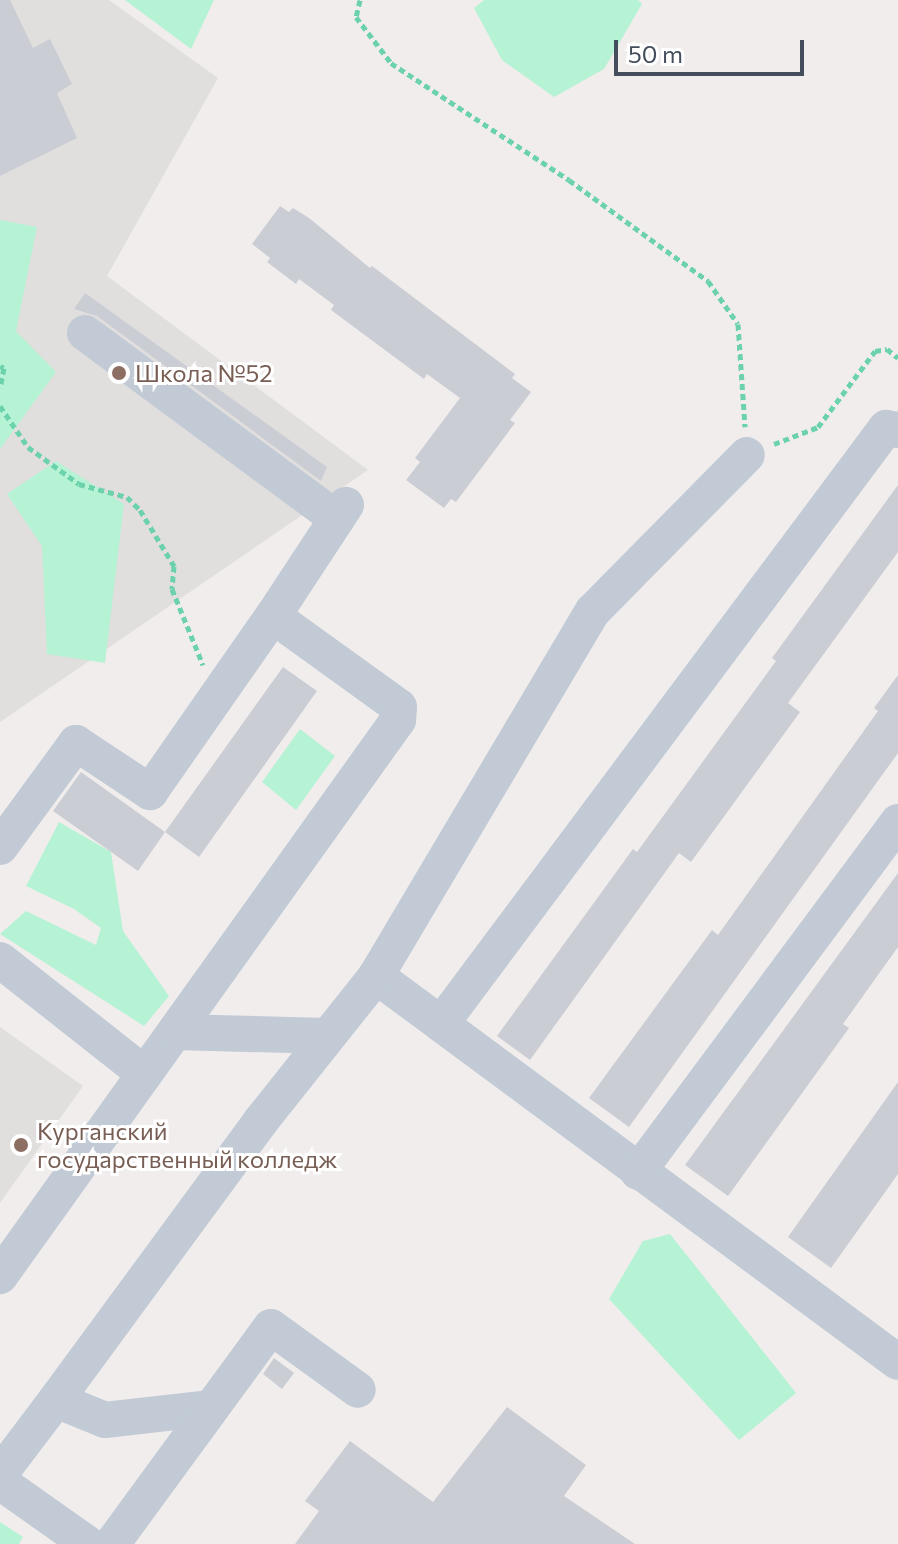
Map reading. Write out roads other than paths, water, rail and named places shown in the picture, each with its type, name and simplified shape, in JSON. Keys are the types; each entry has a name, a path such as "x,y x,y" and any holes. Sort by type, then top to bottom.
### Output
{"street":[{"path":"0,847 76,743 150,792 342,512 85,333"},
{"path":"441,1024 886,428 898,430"},
{"path":"0,1474 260,1122 376,976 593,611 747,455"},
{"path":"0,1276 400,715 395,701 273,616"},
{"path":"638,1172 898,822"},
{"path":"0,960 145,1074"},
{"path":"376,976 898,1362"},
{"path":"175,1032 328,1036"},
{"path":"112,1544 271,1327 358,1390"},
{"path":"56,1400 105,1420 211,1408"},
{"path":"0,1482 88,1544"}],"place":[{"name":"Школа №52","path":"119,373"},
{"name":"Курганский государственный колледж","path":"21,1145"}]}
